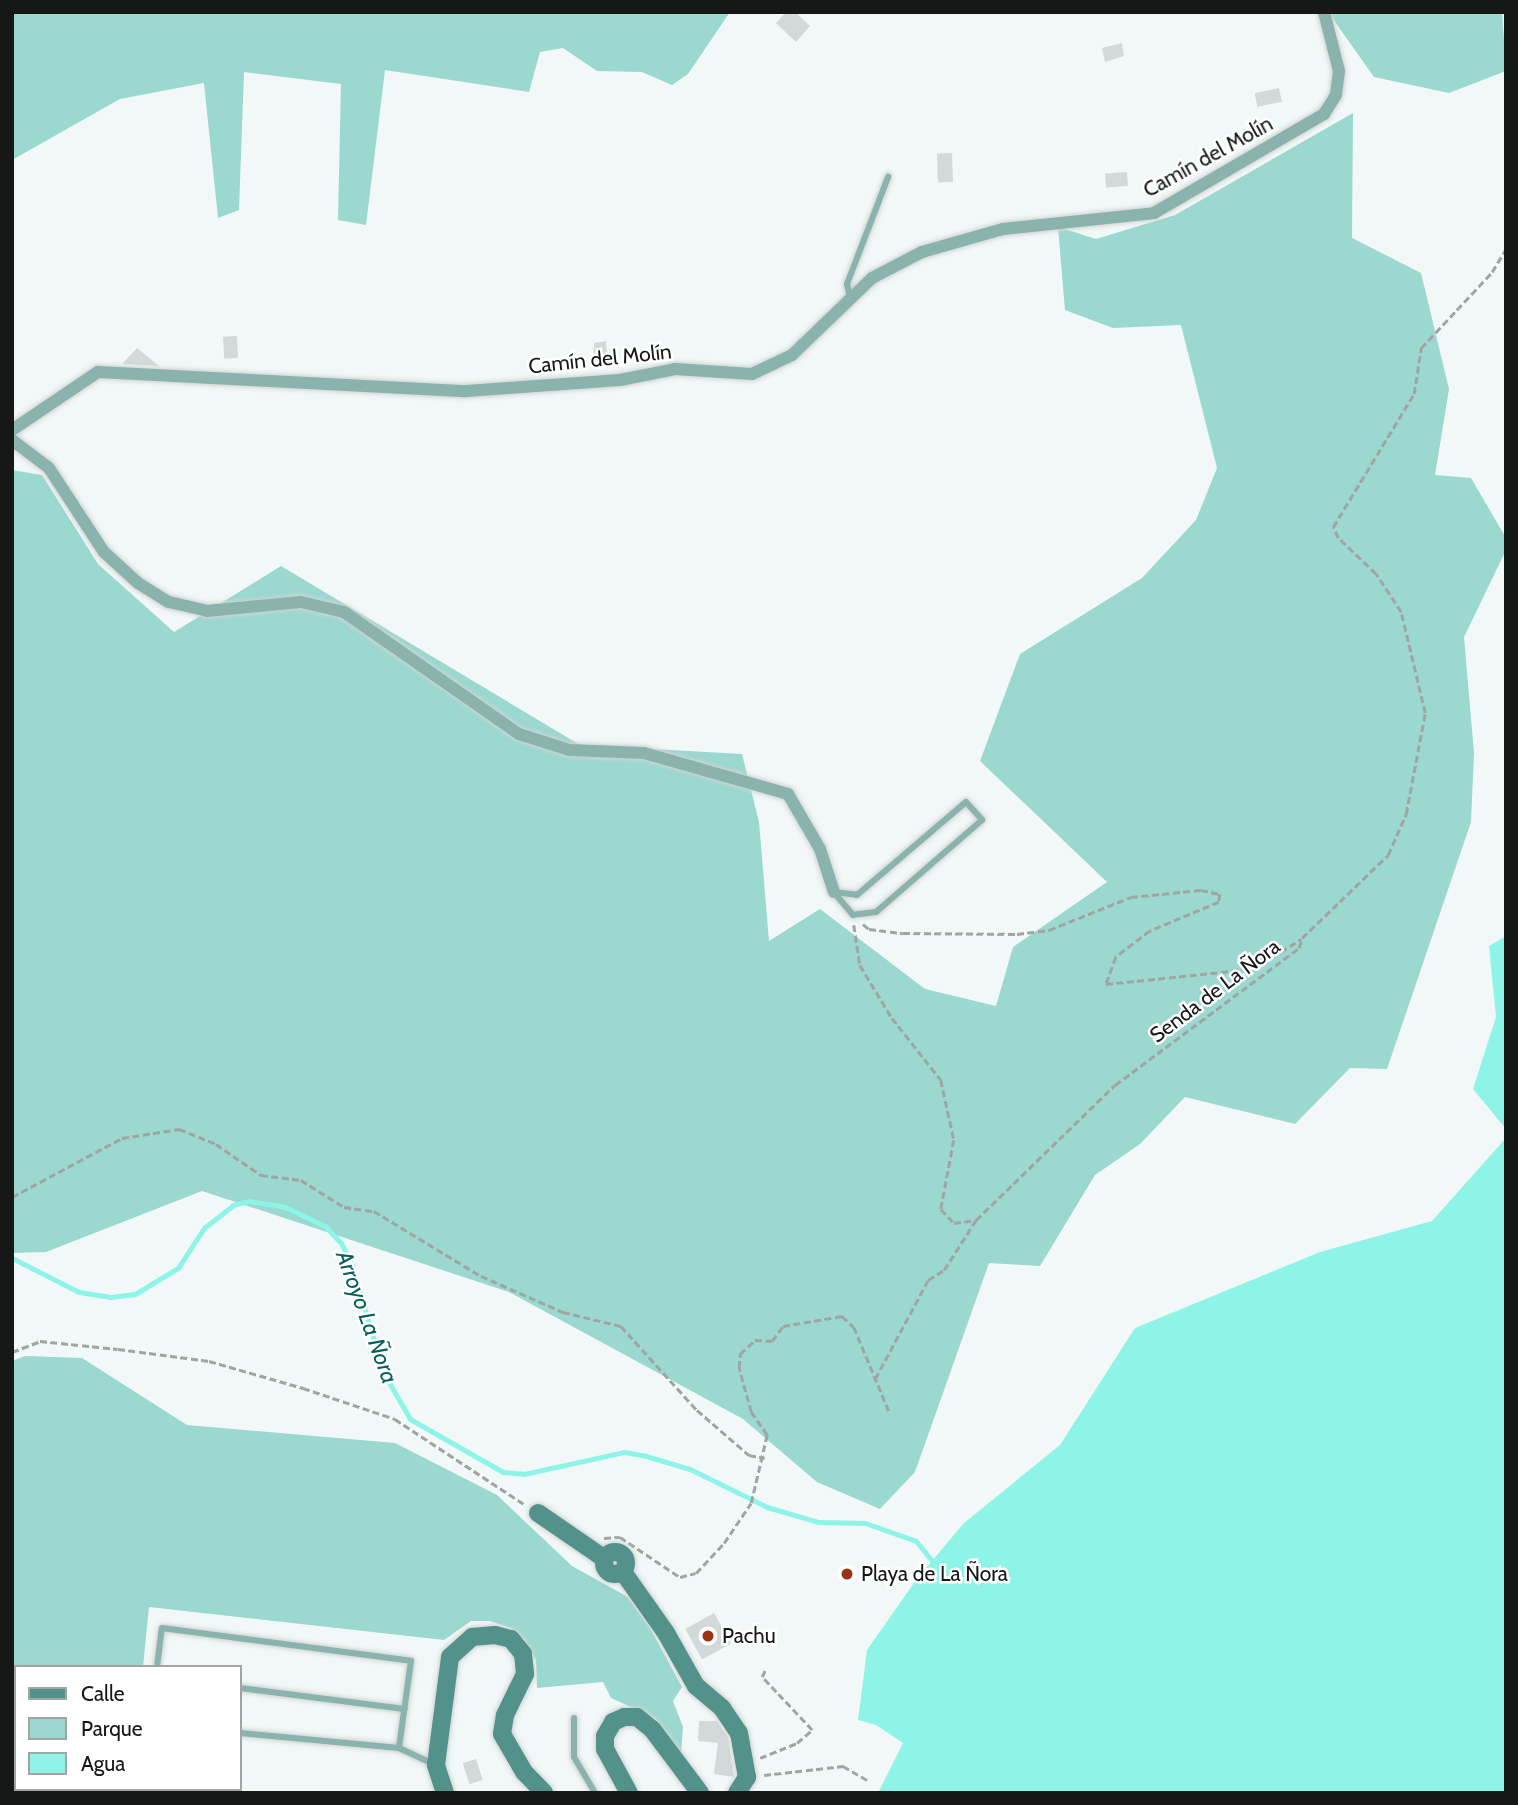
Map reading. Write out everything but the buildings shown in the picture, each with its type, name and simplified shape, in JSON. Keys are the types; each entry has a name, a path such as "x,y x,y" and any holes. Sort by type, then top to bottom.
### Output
{"street":[{"name":"Camín del Molín","path":"12,430 98,372 466,391 620,380 675,369 752,374 792,355 872,278 922,252 1003,229 1154,213 1324,114 1336,94 1339,71 1324,12"},
{"path":"12,440 49,467 104,552 138,583 169,602 207,611 301,602 344,612 519,734 569,750 644,753 788,794 820,849 834,892"},
{"path":"538,1513 605,1559 609,1572 623,1572 666,1633 696,1686 733,1724 747,1769 737,1793"},
{"path":"445,1793 436,1765 450,1657 472,1637 511,1639 523,1654 525,1674 505,1715 502,1734 524,1772 544,1793"},
{"path":"629,1793 606,1749 605,1736 613,1722 624,1717 637,1717 652,1729 700,1793"}],"lane":[{"path":"850,298 847,284 888,177"},
{"path":"966,802 982,821 876,912 853,915 834,892 858,895 966,802"},
{"path":"157,1665 162,1628 411,1661 400,1748"},
{"path":"242,1688 405,1709"},
{"path":"574,1718 574,1757 595,1793"},
{"path":"242,1733 400,1748 436,1765"}],"path":[{"name":"Senda de La Ñora","path":"875,1379 928,1280 944,1270 976,1220 1115,1085 1299,948 1302,938 1388,855 1406,814 1425,713 1401,612 1376,574 1338,538 1333,527 1414,394 1421,348 1492,272 1506,249"},
{"path":"853,915 869,929 1017,934 1049,930 1139,895 1201,890 1220,894 1219,902 1150,931 1116,957 1106,984 1231,971 1264,963 1302,938"},
{"path":"853,915 860,965 892,1017 941,1080 954,1140 941,1209 954,1223 976,1220"},
{"path":"12,1197 122,1138 178,1129 216,1144 261,1175 301,1180 337,1204 374,1211 481,1276 563,1312 621,1326 696,1409 749,1455 765,1458"},
{"path":"573,1536 620,1537 666,1571 680,1577 696,1573 748,1510 765,1458 767,1435 751,1412 738,1368 740,1354 755,1340 772,1341 783,1325 842,1316 855,1327 889,1411"},
{"path":"12,1352 40,1341 118,1349 209,1361 303,1388 395,1419 538,1513"},
{"path":"747,1769 783,1751 812,1730 762,1677 766,1668"},
{"path":"747,1769 843,1766 867,1780"}],"green space":[{"path":"12,12 730,12 688,74 672,85 642,72 597,71 563,48 540,52 529,92 385,70 366,225 338,220 341,84 244,72 239,210 218,218 204,83 120,99 12,160"},
{"path":"1328,12 1502,12 1506,71 1449,93 1374,77"},
{"path":"1353,113 1352,238 1421,273 1449,389 1435,475 1471,478 1506,538 1506,550 1464,637 1474,753 1471,822 1387,1069 1350,1068 1295,1124 1185,1097 1140,1144 1095,1175 1040,1266 989,1263 915,1472 880,1509 817,1482 743,1419 509,1292 202,1191 46,1252 12,1253 12,470 42,475 98,564 174,632 281,566 580,745 742,754 759,822 769,941 820,909 925,989 996,1006 1013,947 1107,882 980,761 1020,654 1142,578 1196,520 1217,468 1181,325 1113,328 1065,310 1058,227 1096,239 1175,215"},
{"path":"25,1356 82,1358 187,1425 395,1443 497,1495 572,1566 628,1597 650,1628 682,1687 673,1701 683,1727 681,1754 655,1718 611,1698 603,1682 537,1688 536,1660 524,1639 511,1628 490,1621 471,1621 444,1640 149,1607 143,1665 14,1665 14,1791 111,1791 12,1793 12,1361"}],"water":[{"path":"1506,936 1506,1129 1473,1089 1496,1017 1489,946"},
{"path":"1506,1138 1506,1793 878,1793 903,1743 876,1725 858,1720 867,1650 916,1580 964,1523 1060,1445 1135,1328 1320,1252 1432,1221"}],"waterway":[{"name":"Arroyo La Ñora","path":"12,1258 79,1292 111,1297 135,1294 178,1268 204,1228 233,1205 249,1201 285,1207 325,1226 341,1243 352,1265 383,1372 410,1419 503,1472 524,1474 624,1452 646,1456 690,1469 767,1507 818,1522 865,1523 916,1541 932,1561"}],"place":[{"name":"Playa de La Ñora","path":"847,1574"},
{"name":"Pachu","path":"708,1636"}]}
